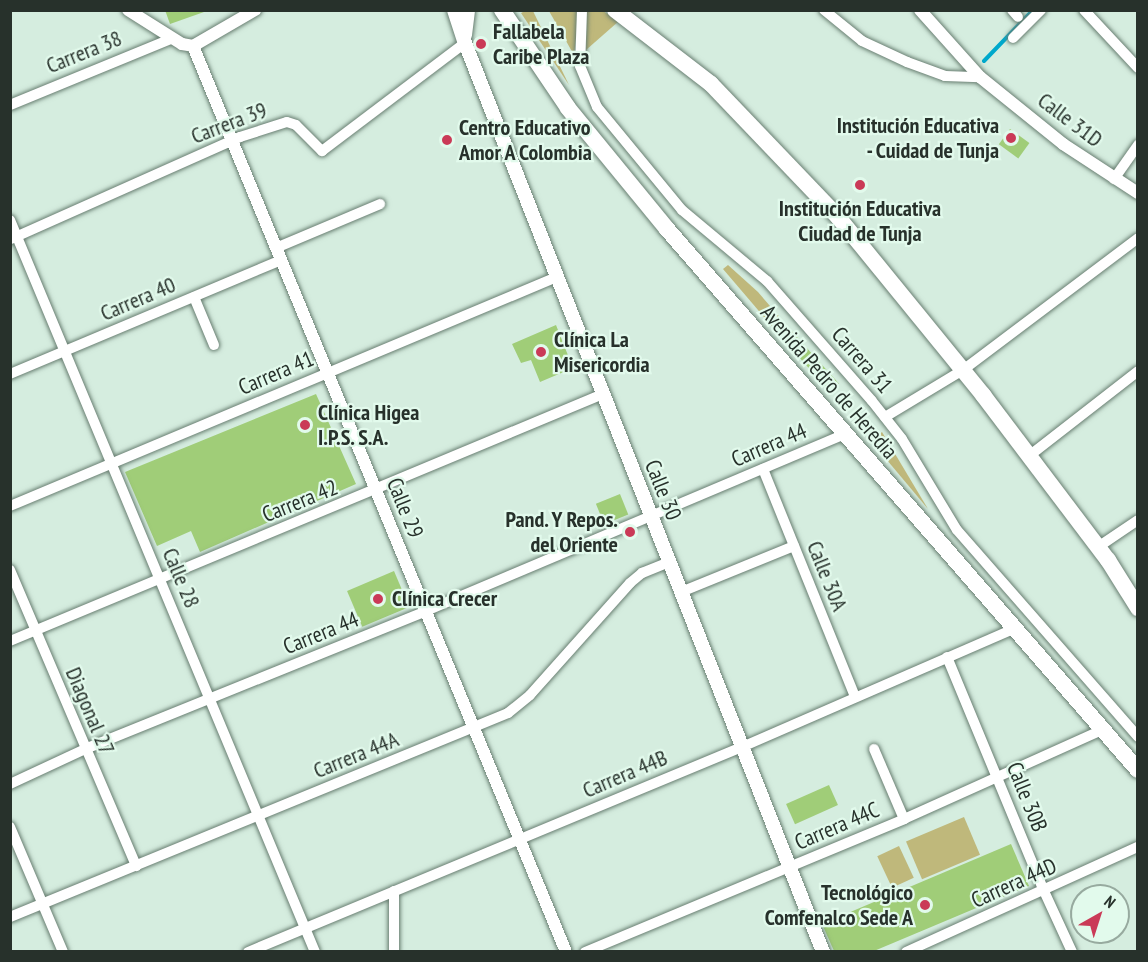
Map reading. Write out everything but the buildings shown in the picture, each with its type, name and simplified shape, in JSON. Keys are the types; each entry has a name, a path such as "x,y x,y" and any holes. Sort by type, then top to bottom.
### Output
{"highway":[{"path":"615,10 684,62 724,96 838,217 963,370 1098,547 1137,605"},
{"name":"Avenida Pedro de Heredia","path":"504,13 549,82 613,164 1137,770"}],"main road":[{"name":"Calle 30","path":"454,10 465,43 823,951"},
{"name":"Calle 30","path":"465,43 468,10"}],"street":[{"path":"128,10 173,38 193,46 255,10"},
{"name":"Carrera 31","path":"582,10 580,66 597,107 677,205 701,228 767,281 885,417 902,439 957,530 1137,737"},
{"path":"824,10 862,41 907,62 945,76 980,77"},
{"name":"Calle 31D","path":"920,10 980,77 1063,144 1137,193"},
{"path":"1013,38 1041,10"},
{"path":"1084,10 1137,68"},
{"name":"Carrera 38","path":"10,105 173,38"},
{"name":"Carrera 39","path":"14,237 231,140 287,122 303,130 322,152 465,43"},
{"name":"Calle 29","path":"193,46 566,951"},
{"path":"1114,179 1137,145"},
{"name":"Carrera 40","path":"10,374 194,297 380,204"},
{"name":"Calle 28","path":"10,220 14,237 66,352 315,951"},
{"path":"885,417 963,370 1137,238"},
{"name":"Carrera 41","path":"10,506 557,277"},
{"path":"194,297 214,345"},
{"path":"1029,456 1137,372"},
{"name":"Carrera 42","path":"10,641 376,491 603,394"},
{"name":"Carrera 44","path":"10,784 85,749 426,611 845,434"},
{"name":"Calle 30A","path":"763,470 855,697"},
{"path":"1098,547 1137,520"},
{"path":"681,592 794,546"},
{"name":"Carrera 44A","path":"10,917 259,814 474,729 508,713 522,703 630,583 642,573 669,562"},
{"name":"Diagonal 27","path":"10,570 135,866"},
{"name":"Carrera 44B","path":"248,951 742,747 1014,628"},
{"name":"Calle 30B","path":"947,657 1044,891 1072,951"},
{"name":"Carrera 44C","path":"585,951 904,819 1102,730"},
{"path":"874,748 904,819"},
{"path":"10,827 63,951"},
{"name":"Carrera 44D","path":"906,951 1044,891 1137,847"},
{"path":"394,891 394,951"}],"shaded area":[{"path":"527,10 533,11 569,85 521,13"},
{"path":"549,11 579,11 574,55"},
{"path":"587,11 603,11 619,21 586,50"},
{"path":"728,265 758,292 796,336 787,344 723,269"},
{"path":"882,432 928,509 871,441"},
{"path":"964,817 980,855 922,879 906,842"},
{"path":"899,846 914,878 892,888 877,856"}],"waterway":[{"path":"984,61 1033,10"}],"place":[{"name":"Fallabela Caribe Plaza","path":"481,44"},
{"name":"Institución Educativa - Cuidad de Tunja","path":"1011,138"},
{"name":"Centro Educativo Amor A Colombia","path":"447,140"},
{"name":"Institución Educativa Ciudad de Tunja","path":"860,185"},
{"name":"Clínica La Misericordia","path":"541,352"},
{"name":"Clínica Higea I.P.S. S.A.","path":"305,425"},
{"name":"Pand. Y Repos. del Oriente","path":"630,532"},
{"name":"Clínica Crecer","path":"378,599"},
{"name":"Tecnológico Comfenalco Sede A","path":"925,905"}]}
